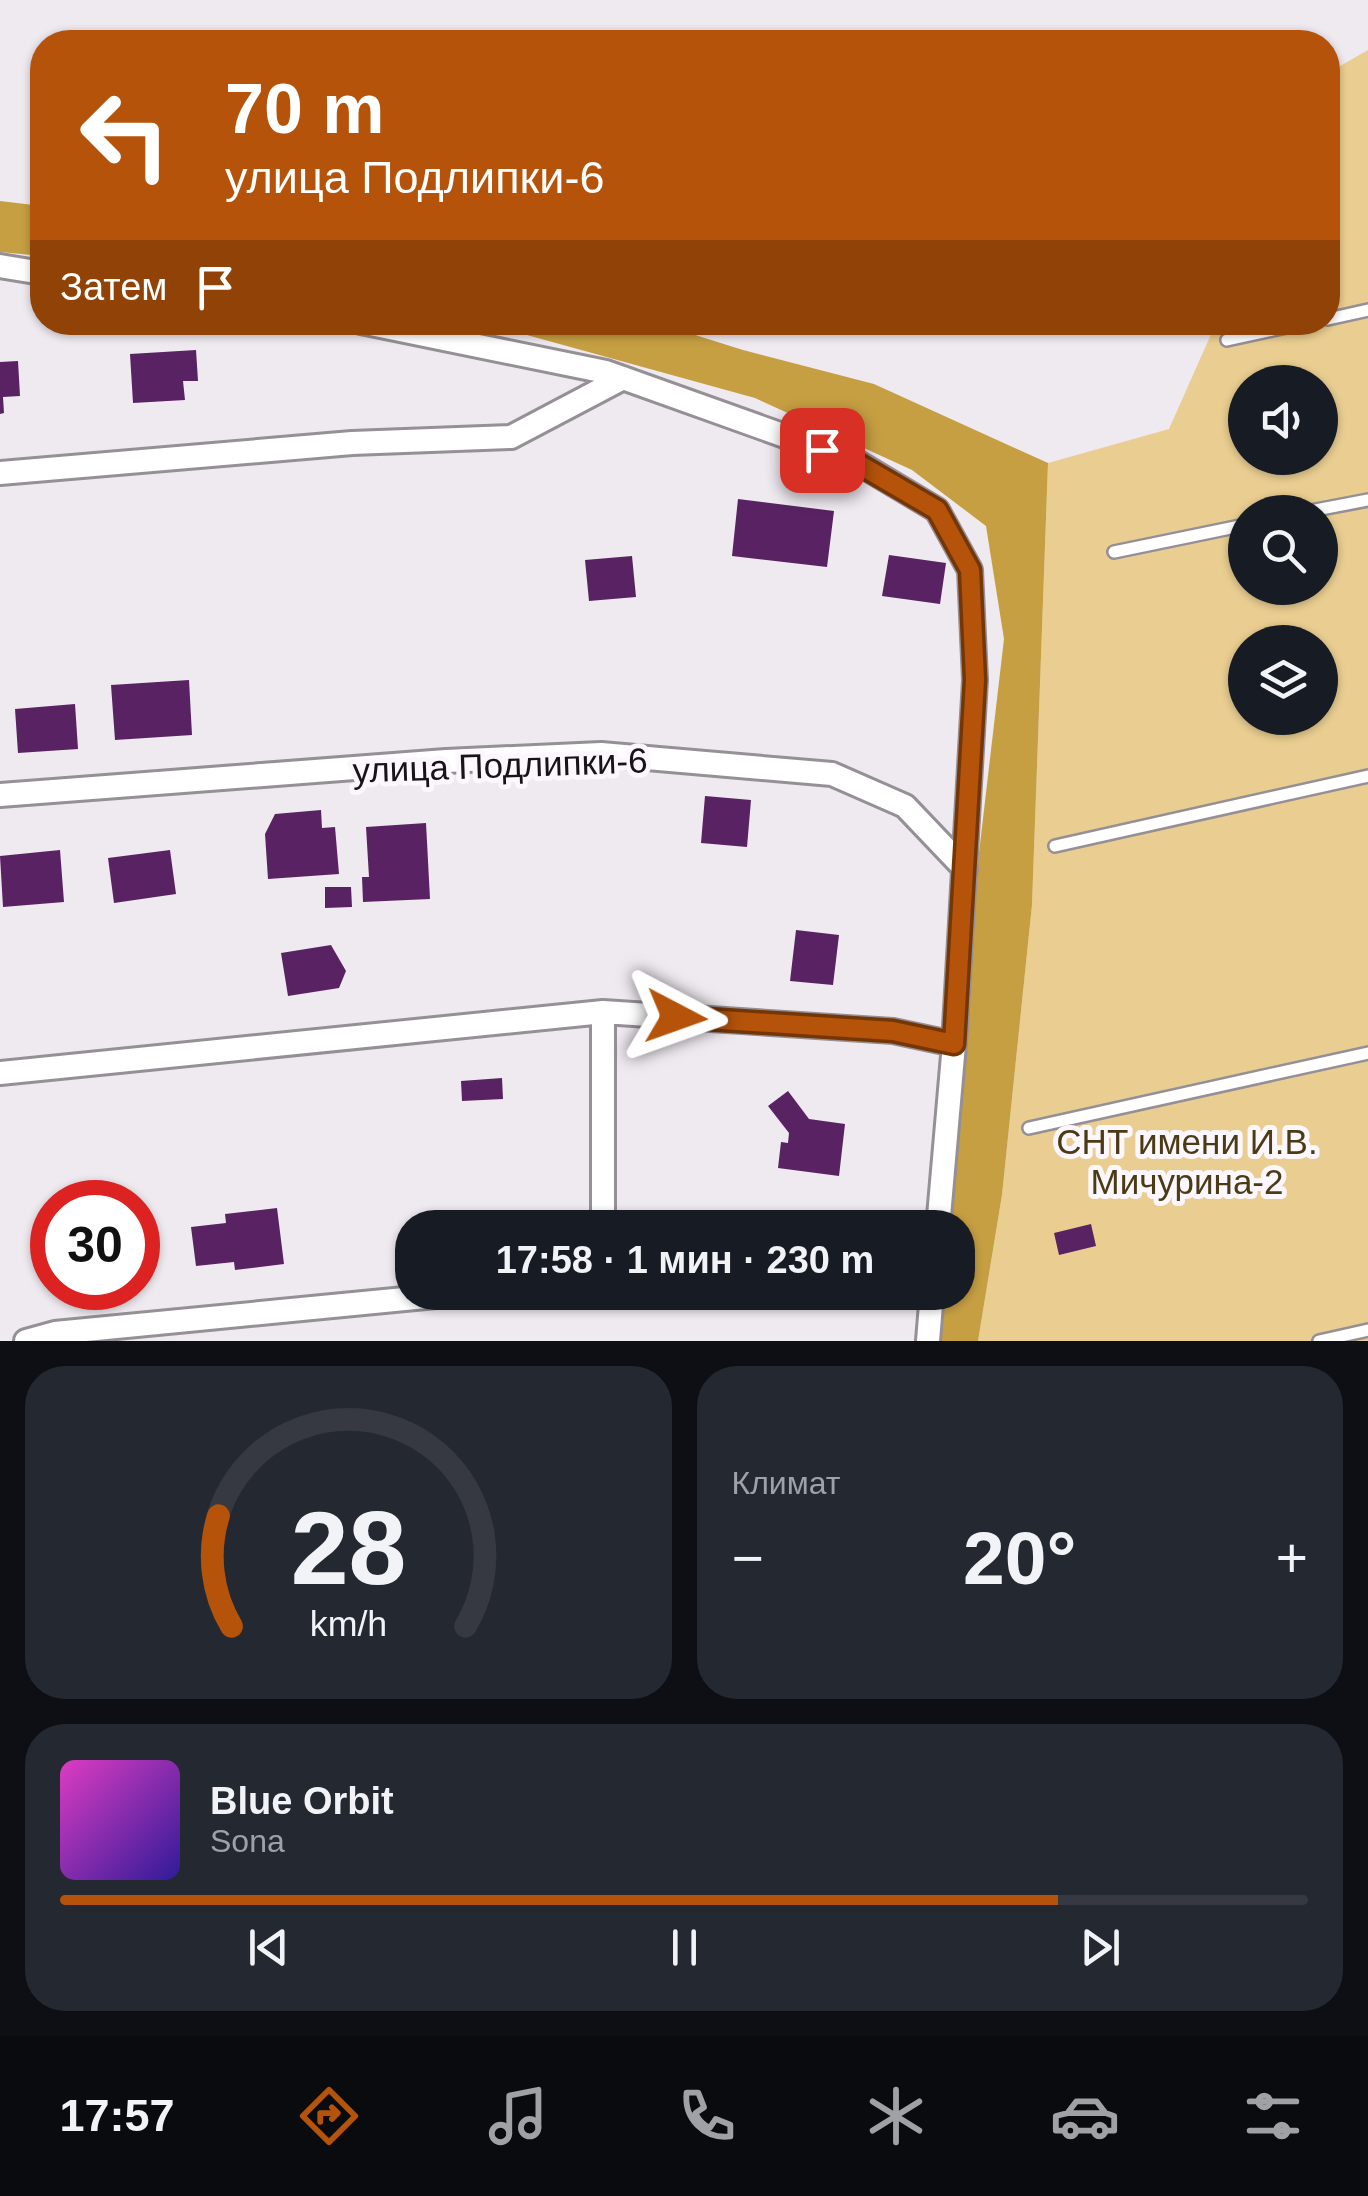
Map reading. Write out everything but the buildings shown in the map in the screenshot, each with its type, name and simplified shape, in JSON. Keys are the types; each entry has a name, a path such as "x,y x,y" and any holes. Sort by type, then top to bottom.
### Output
{"street":[{"path":"0,266 30,271"},
{"path":"422,335 622,378 855,462 937,510 970,570 975,680 954,1044 940,1210"},
{"path":"0,473 352,443 512,437 622,378"},
{"name":"улица Подлипки-6","path":"0,795 446,761 600,754 832,774 905,806 965,870"},
{"path":"0,1073 603,1012 893,1031 954,1044"},
{"path":"603,1012 604,1210"},
{"path":"26,1341 55,1333 395,1300"},
{"path":"928,1341 931,1310"}],"lane":[{"path":"1340,316 1368,310"},
{"path":"1227,340 1250,335"},
{"path":"1338,506 1368,500"},
{"path":"1114,552 1228,529"},
{"path":"1055,846 1368,776"},
{"path":"1029,1128 1368,1053"},
{"path":"1318,1341 1368,1330"}],"green space":[{"name":"СНТ имени И.В. Мичурина-2","path":"1368,50 1368,1341 978,1341 1002,1195 1032,905 1048,463 1169,429 1211,335 1340,335 1340,66"}],"shaded area":[{"path":"0,201 30,205 30,255 0,252"},
{"path":"527,335 695,335 874,384 1048,463 1032,905 1002,1195 978,1341 940,1341 943,1310 975,1310 975,1210 951,1210 973,904 1004,639 986,526 912,470 755,398"}],"route":[{"path":"676,1017 893,1031 954,1044 975,680 970,570 937,510 855,462 822,450"}]}
